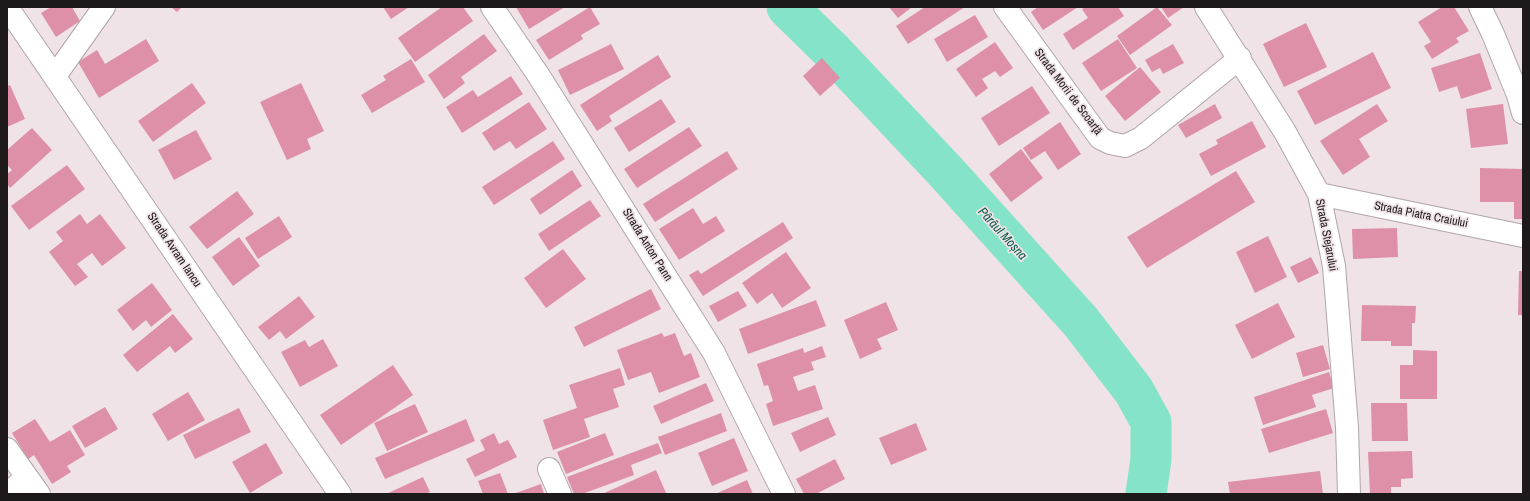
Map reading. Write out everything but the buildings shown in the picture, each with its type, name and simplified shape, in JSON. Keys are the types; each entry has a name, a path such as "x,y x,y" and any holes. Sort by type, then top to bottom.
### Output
{"street":[{"name":"Strada Avram Iancu","path":"7,7 340,494"},
{"path":"55,76 104,7"},
{"name":"Strada Anton Pann","path":"492,7 537,73 714,352 784,494"},
{"name":"Strada Morii de Scoarţă","path":"1005,7 1100,138 1110,143 1125,146 1141,138 1240,58"},
{"name":"Strada Stejarului","path":"1206,7 1240,58 1285,132 1319,194 1334,266 1347,427 1349,494"},
{"path":"1480,7 1493,34 1523,113"},
{"name":"Strada Piatra Craiului","path":"1319,194 1523,236"},
{"path":"7,449 40,494"},
{"path":"548,469 560,494"},
{"path":"7,494 27,477"}],"waterway":[{"name":"Pârâul Moșna","path":"787,7 834,53 946,172 1081,322 1134,391 1151,422 1151,459 1146,494"}]}
